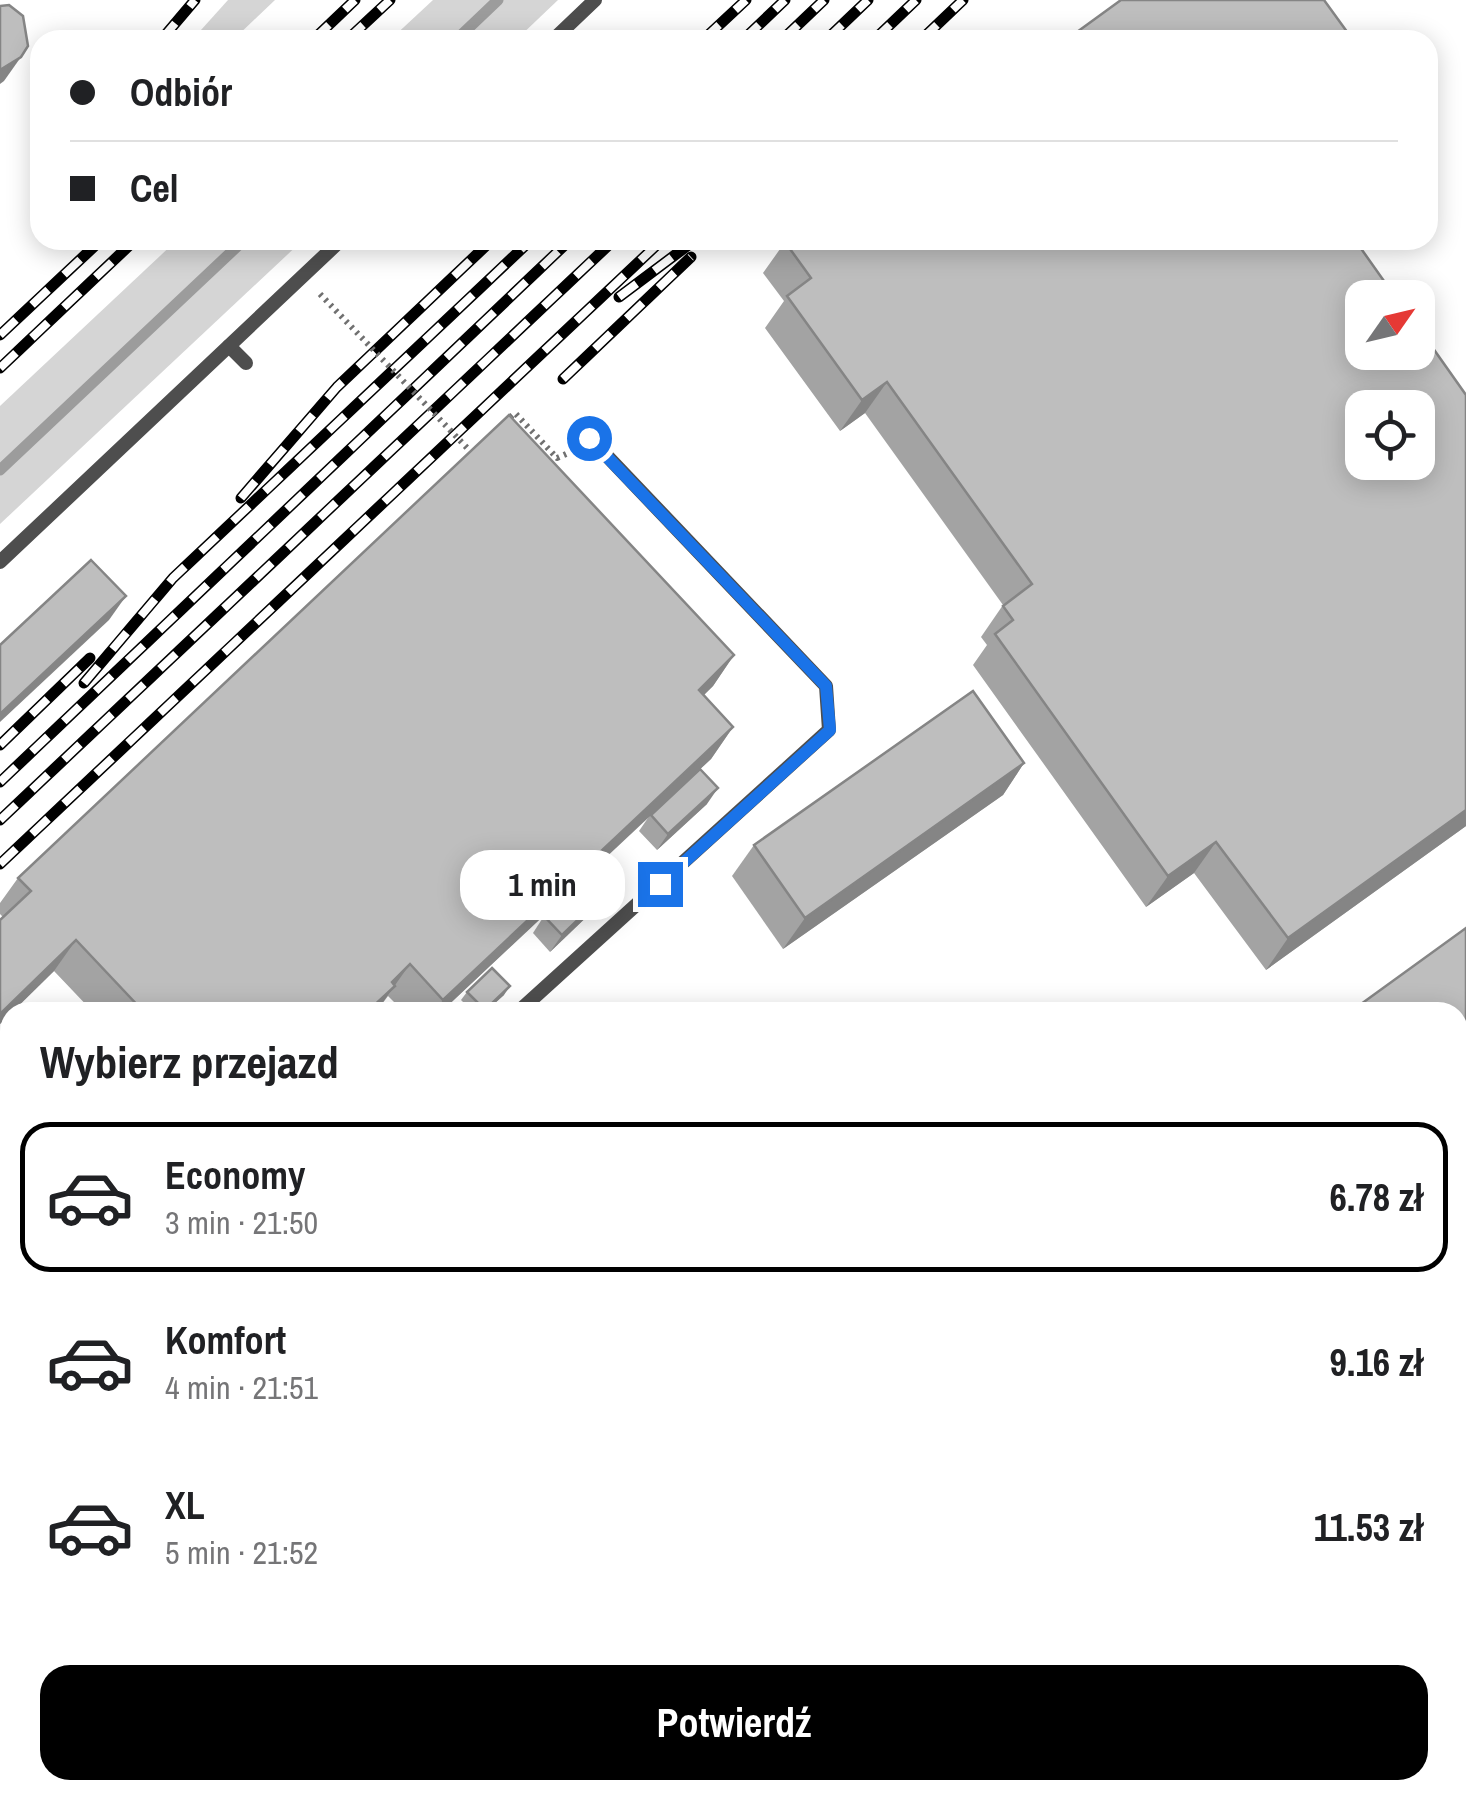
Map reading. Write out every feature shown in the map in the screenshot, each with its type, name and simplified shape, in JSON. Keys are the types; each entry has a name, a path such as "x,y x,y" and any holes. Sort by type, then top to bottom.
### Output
{"lane":[{"path":"564,30 596,0"},
{"path":"0,562 330,250"},
{"path":"229,346 246,363"},
{"path":"529,1002 830,730 826,686 589,438"}],"path":[{"path":"320,294 470,452 486,439"},
{"path":"500,426 515,413 544,445"}],"shaded area":[{"path":"228,0 275,0 244,30 201,30"},
{"path":"433,0 558,0 526,30 401,30"},
{"path":"166,250 292,250 0,524 0,406"}],"building":[{"path":"1121,0 1324,0 1346,30 1080,30"},
{"path":"9,5 23,16 28,46 21,57 0,70 0,6"},
{"path":"791,250 1362,250 1383,280 1345,280 1345,370 1435,370 1435,351 1466,395 1466,810 1288,938 1216,842 1168,876 995,634 1013,620 1003,606 1032,584 887,382 862,400 787,296 811,278"},
{"path":"509,415 734,655 699,690 733,727 443,1000 410,964 378,1002 135,1002 76,940 12,1002 0,1002 0,920 31,891 18,878"},
{"path":"91,560 126,596 0,714 0,645"},
{"path":"973,691 1024,763 805,918 754,845"},
{"path":"700,769 718,788 668,834 651,815"},
{"path":"593,870 611,888 562,935 544,916"},
{"path":"1466,928 1466,1002 1364,1002"},
{"path":"492,968 510,986 493,1002 477,1002 467,992"}],"waterway":[{"path":"466,30 498,0"},
{"path":"0,470 233,250"}],"railway":[{"path":"170,30 195,0"},
{"path":"324,30 355,0"},
{"path":"358,30 390,0"},
{"path":"714,30 746,0"},
{"path":"754,30 785,0"},
{"path":"792,30 824,0"},
{"path":"836,30 868,0"},
{"path":"884,30 916,0"},
{"path":"932,30 963,0"},
{"path":"0,335 90,250"},
{"path":"0,368 124,250"},
{"path":"241,498 337,387 481,250"},
{"path":"84,683 173,578 520,250"},
{"path":"0,782 559,250"},
{"path":"0,820 603,250"},
{"path":"0,864 651,250"},
{"path":"619,297 682,250"},
{"path":"563,379 691,257"},
{"path":"0,745 90,658"}],"route":[{"path":"589,438 826,686 830,730 660,884"}]}
